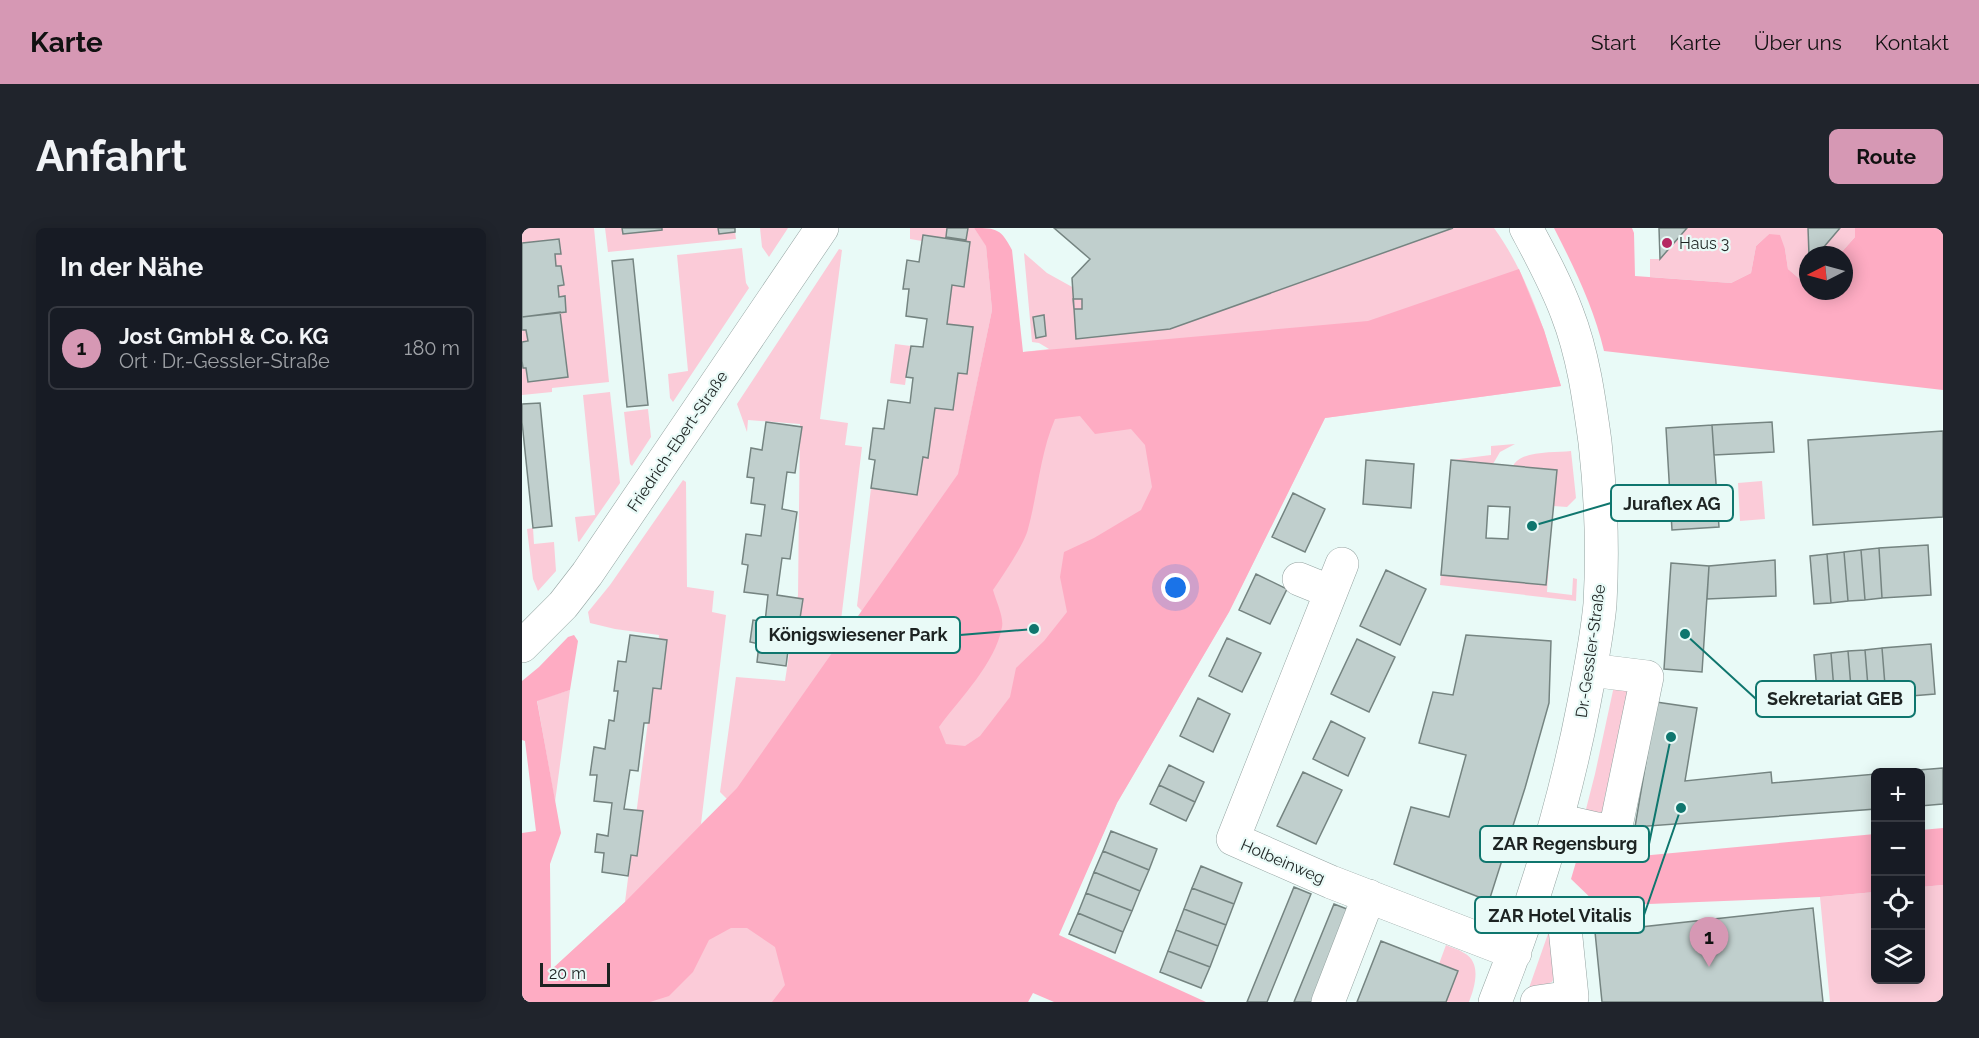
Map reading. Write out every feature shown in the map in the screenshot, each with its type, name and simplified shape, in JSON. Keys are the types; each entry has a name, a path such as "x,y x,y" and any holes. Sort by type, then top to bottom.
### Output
{"street":[{"name":"Friedrich-Ebert-Straße","path":"522,646 558,610 587,574 822,228"},
{"name":"Dr.-Gessler-Straße","path":"1495,1002 1531,907 1558,820 1577,740 1600,606 1601,549 1598,470 1591,412 1580,356 1568,314 1550,273 1526,228"},
{"name":"Holbeinweg","path":"1299,579 1336,578 1233,839 1369,896 1515,953"},
{"path":"1558,820 1615,831 1647,677 1590,670"},
{"path":"1328,1002 1369,896"},
{"path":"1531,907 1571,914 1572,996 1537,1002"}],"shaded area":[{"path":"522,228 594,228 609,382 552,388 552,392 522,395"},
{"path":"605,228 718,228 719,234 735,232 736,239 608,252"},
{"path":"760,228 788,228 769,257 762,247"},
{"path":"910,228 974,228 986,245 992,310 959,471 1023,352 1049,349 1032,342 1024,253 1047,273 1083,293 1453,228 1494,228 1526,284 1542,324 1561,386 1325,418 1229,612 1117,803 1028,1002 522,1002 522,997 625,902 659,635 590,623 588,612 610,585 683,480 686,482 687,587 714,591 712,612 726,615 701,824 727,799 720,792 736,677 785,681 798,595 800,424 748,420 747,432 737,404 839,249 842,250 820,419 848,423 845,445 862,447 838,645 862,611 857,606 871,488 917,495 923,457 928,457 935,408 953,410 958,373 967,373 973,327 947,324 952,285 964,286 970,242 923,235 922,241 910,239"},
{"path":"974,228 988,228 997,231 1005,238 1012,250 1023,352 1368,321 1519,269 1544,330 1561,386 1325,418 1229,612 1117,803 1059,935 1206,1002 1054,1002 1033,993 1028,1002 772,1002 785,985 775,947 747,928 731,928 709,940 693,972 669,996 650,1002 522,1002 522,833 536,831 525,741 522,740 522,681 568,637 574,635 578,641 570,690 537,701 561,833 550,864 551,970 625,902 737,788 958,474 992,310 986,246","holes":["1080,416 1095,434 1131,429 1145,445 1152,487 1141,510 1094,538 1064,552 1060,577 1067,612 1044,641 1016,668 1010,697 980,736 965,746 946,744 939,727 985,667 998,641 1002,619 993,590 1026,536 1046,446 1055,419"]},
{"path":"1554,228 1632,228 1635,276 1731,283 1751,273 1756,246 1769,234 1780,235 1788,269 1799,278 1799,300 1853,300 1853,246 1847,246 1855,237 1855,228 1943,228 1943,390 1604,351 1589,303"},
{"path":"1687,228 1808,228 1808,246 1799,246 1799,278 1788,269 1785,249 1769,234 1756,246 1751,273 1731,283 1650,277 1650,259 1660,259"},
{"path":"1840,228 1855,228 1855,237 1847,246 1825,246"},
{"path":"742,248 746,283 749,288 673,402 670,398 668,374 688,371 677,255"},
{"path":"895,344 911,346 905,385 890,383"},
{"path":"610,392 620,483 579,542 575,517 595,515 583,395"},
{"path":"648,409 651,437 632,466 624,412"},
{"path":"1515,444 1500,452 1493,464 1451,460 1491,455 1491,446"},
{"path":"1571,451 1576,498 1567,507 1553,506 1557,470 1513,466 1523,457 1548,452"},
{"path":"1762,481 1765,519 1740,521 1738,483"},
{"path":"533,528 534,544 554,542 556,571 538,591 533,579 527,529"},
{"path":"1551,533 1547,592 1572,595 1573,578 1577,579 1576,601 1440,585 1441,575 1546,585"},
{"path":"1614,686 1631,686 1604,800 1609,810 1608,815 1584,817 1595,774"},
{"path":"570,690 555,802 537,700"},
{"path":"1943,828 1943,885 1925,887 1925,830"},
{"path":"1871,834 1871,892 1820,897 1599,906 1571,879 1576,862"},
{"path":"1943,885 1943,1002 1830,1002 1820,897 1871,892 1871,984 1925,984 1925,887"},
{"path":"1549,931 1556,974 1552,982 1533,990 1529,988"},
{"path":"1446,945 1470,957 1473,962 1476,975 1469,1002 1446,1002 1439,964"}],"building":[{"path":"622,228 662,228 662,230 623,234"},
{"path":"718,228 735,228 735,232 719,234"},
{"path":"947,228 968,228 966,240 946,237"},
{"path":"1054,228 1453,228 1170,329 1076,339 1072,278 1090,259"},
{"name":"Haus 3","path":"1659,228 1687,228 1660,259"},
{"path":"1808,228 1840,228 1825,246 1809,246"},
{"path":"923,235 970,242 964,287 952,285 947,324 973,327 967,374 958,373 953,410 935,408 928,458 923,457 917,495 871,488 875,460 869,459 873,428 884,429 888,400 910,403 913,378 906,377 911,346 923,347 927,319 906,316 909,289 903,289 907,260 919,262"},
{"path":"559,239 561,254 555,254 556,266 561,266 564,285 558,286 559,297 565,296 566,312 522,317 522,243"},
{"path":"633,259 648,405 627,407 612,261"},
{"path":"1073,299 1082,299 1082,309 1074,309"},
{"path":"560,312 568,377 528,382 526,368 523,368 522,361 522,342 528,341 526,330 522,330 522,317"},
{"path":"1044,315 1046,336 1036,338 1033,317"},
{"path":"540,403 552,526 533,528 522,404"},
{"path":"766,422 802,427 795,473 787,472 782,509 797,512 790,559 782,558 777,595 803,599 796,644 789,643 786,666 757,662 759,644 750,642 753,620 765,622 768,595 744,592 748,565 742,564 746,534 761,536 765,505 751,503 754,478 747,477 751,448 762,450"},
{"path":"1772,422 1774,452 1714,455 1712,425"},
{"path":"1712,425 1719,527 1672,530 1666,428"},
{"path":"1943,431 1943,517 1813,525 1808,440"},
{"path":"1366,460 1414,464 1411,508 1363,504"},
{"path":"1451,460 1557,470 1546,585 1441,575","holes":["1488,506 1510,507 1508,539 1486,538"]},
{"path":"1293,493 1325,509 1305,552 1272,537"},
{"path":"1928,545 1931,595 1882,598 1879,548"},
{"path":"1879,548 1882,598 1865,600 1861,550"},
{"path":"1861,550 1865,600 1848,601 1844,552"},
{"path":"1844,552 1848,601 1831,603 1827,554"},
{"path":"1827,554 1831,603 1814,604 1810,556"},
{"path":"1775,560 1776,596 1707,599 1709,566"},
{"path":"1671,563 1709,566 1702,672 1664,669"},
{"path":"1386,570 1426,589 1400,645 1360,626"},
{"path":"1256,574 1287,589 1270,624 1239,610"},
{"path":"630,635 667,640 661,689 653,688 649,723 644,723 638,771 630,770 624,809 643,811 637,856 631,855 628,876 602,872 604,853 595,852 597,834 608,836 612,803 594,801 597,775 590,775 594,747 605,749 609,720 614,721 618,691 614,691 618,661 626,662"},
{"path":"1466,635 1551,641 1549,703 1489,901 1394,864 1411,807 1449,817 1466,755 1419,743 1433,692 1453,695"},
{"path":"1227,638 1261,653 1242,692 1209,676"},
{"path":"1357,639 1395,657 1369,712 1331,694"},
{"path":"1931,644 1935,694 1886,698 1882,648"},
{"path":"1882,648 1886,698 1869,699 1865,650"},
{"path":"1865,650 1869,699 1852,700 1848,651"},
{"path":"1848,651 1852,700 1835,702 1831,653"},
{"path":"1831,653 1835,702 1818,704 1814,655"},
{"path":"1198,698 1230,714 1213,752 1180,736"},
{"path":"1656,702 1697,708 1685,781 1771,772 1772,783 1871,774 1871,809 1635,827"},
{"path":"1331,721 1365,738 1348,776 1313,759"},
{"path":"1169,765 1204,782 1195,802 1159,785"},
{"path":"1943,768 1943,804 1925,806 1925,769"},
{"path":"1303,772 1342,790 1316,844 1277,826"},
{"path":"1159,785 1195,802 1186,821 1150,804"},
{"path":"1111,831 1157,849 1149,870 1103,851"},
{"path":"1103,851 1149,870 1140,891 1094,872"},
{"path":"1201,866 1242,883 1234,904 1192,888"},
{"path":"1094,872 1140,891 1132,911 1086,893"},
{"path":"1294,887 1311,894 1267,1002 1247,1002"},
{"path":"1192,888 1234,904 1226,925 1184,909"},
{"path":"1086,893 1132,911 1123,932 1078,913"},
{"path":"1334,904 1352,911 1315,1002 1294,1002"},
{"path":"1813,908 1823,1002 1602,1002 1595,932"},
{"path":"1184,909 1226,925 1218,946 1176,930"},
{"path":"1078,913 1123,932 1115,953 1069,934"},
{"path":"1176,930 1218,946 1210,967 1168,951"},
{"path":"1381,941 1458,971 1446,1002 1357,1002"},
{"path":"1168,951 1210,967 1201,988 1160,972"}],"place":[{"name":"Haus 3","path":"1667,243"},
{"name":"Juraflex AG","path":"1532,526"},
{"name":"Königswiesener Park","path":"1034,629"},
{"name":"Sekretariat GEB","path":"1685,634"},
{"name":"ZAR Regensburg","path":"1671,737"},
{"name":"ZAR Hotel Vitalis","path":"1681,808"},
{"name":"Jost GmbH & Co. KG","path":"1709,967"}]}
